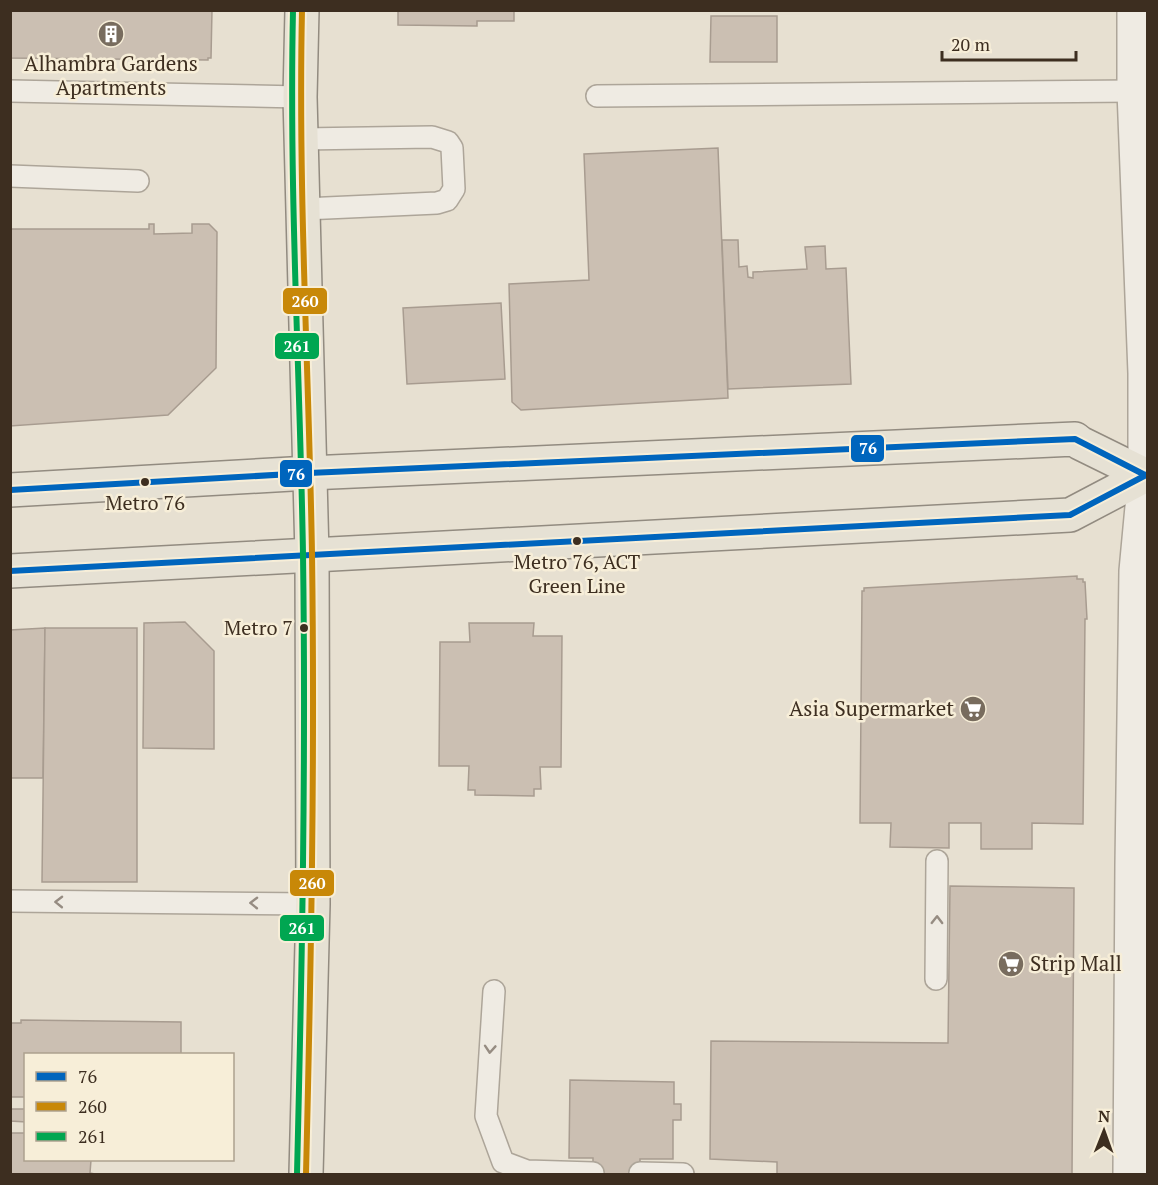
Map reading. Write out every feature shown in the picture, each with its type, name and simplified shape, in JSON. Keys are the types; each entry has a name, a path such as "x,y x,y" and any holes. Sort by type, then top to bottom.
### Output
{"main road":[{"path":"302,10 300,97 312,555 313,904 306,1174"},
{"path":"10,490 309,473 1075,439 1146,475"},
{"path":"10,571 1070,515 1146,475"}],"street":[{"path":"1130,1174 1140,809 1136,571 1146,475 1145,373 1134,91 1134,10"}],"lane":[{"path":"597,96 1134,91"},
{"path":"10,92 300,97"},
{"path":"302,139 432,137 440,139 448,142 452,148 454,189 447,200 437,203 304,209"},
{"path":"10,176 138,181"},
{"path":"936,979 938,861"},
{"path":"10,902 313,904"},
{"path":"494,991 486,1116 503,1162 527,1172 593,1173"},
{"path":"640,1173 683,1174"}],"building":[{"name":"Alhambra Gardens Apartments","path":"10,10 212,10 211,58 208,60 10,58"},
{"path":"398,10 514,10 514,21 477,21 477,26 398,25"},
{"path":"711,16 777,16 777,62 710,62"},
{"path":"718,148 728,398 521,410 512,402 509,284 589,280 584,154"},
{"path":"149,224 154,224 154,234 192,233 192,224 209,224 217,232 216,368 168,415 10,426 10,229 149,229"},
{"path":"722,240 738,240 739,267 747,266 748,277 753,278 753,272 807,269 805,247 825,246 826,269 846,268 851,384 728,389"},
{"path":"501,303 505,379 407,384 403,308"},
{"path":"1077,576 1077,579 1083,579 1085,582 1087,619 1085,619 1083,824 1032,823 1032,849 981,849 981,823 949,823 949,848 890,847 891,823 860,823 862,591 864,588"},
{"path":"185,622 214,651 214,749 143,748 144,623"},
{"path":"469,623 534,623 533,636 562,636 561,767 540,767 541,789 534,789 534,796 475,795 475,790 468,790 469,766 439,766 440,642 470,642"},
{"path":"45,628 43,778 10,778 10,630"},
{"path":"45,628 137,628 137,882 42,882"},
{"name":"Strip Mall","path":"950,886 1074,888 1072,1174 777,1174 777,1162 710,1159 711,1041 948,1043"},
{"path":"21,1020 181,1022 181,1053 24,1053 24,1097 10,1097 10,1023 21,1023"},
{"path":"570,1080 674,1082 674,1104 681,1104 681,1120 673,1120 673,1159 640,1159 640,1174 593,1174 593,1158 569,1158"},
{"path":"10,1109 24,1109 24,1122 10,1121"},
{"path":"10,1133 24,1133 24,1161 91,1161 90,1173 95,1174 10,1174"}],"transit line":[{"name":"261","path":"293,10 294,214 304,632 303,864 297,1174"},
{"name":"260","path":"302,10 303,214 313,632 312,864 306,1174"},
{"name":"76","path":"10,490 309,473 1075,439 1145,475"},
{"name":"76","path":"10,571 1070,515 1148,474"}],"place":[{"name":"Alhambra Gardens Apartments","path":"111,34"},
{"name":"Metro 76","path":"145,482"},
{"name":"Metro 76, ACT Green Line","path":"577,541"},
{"name":"Metro 7","path":"304,628"},
{"name":"Asia Supermarket","path":"973,709"},
{"name":"Strip Mall","path":"1011,964"}]}
